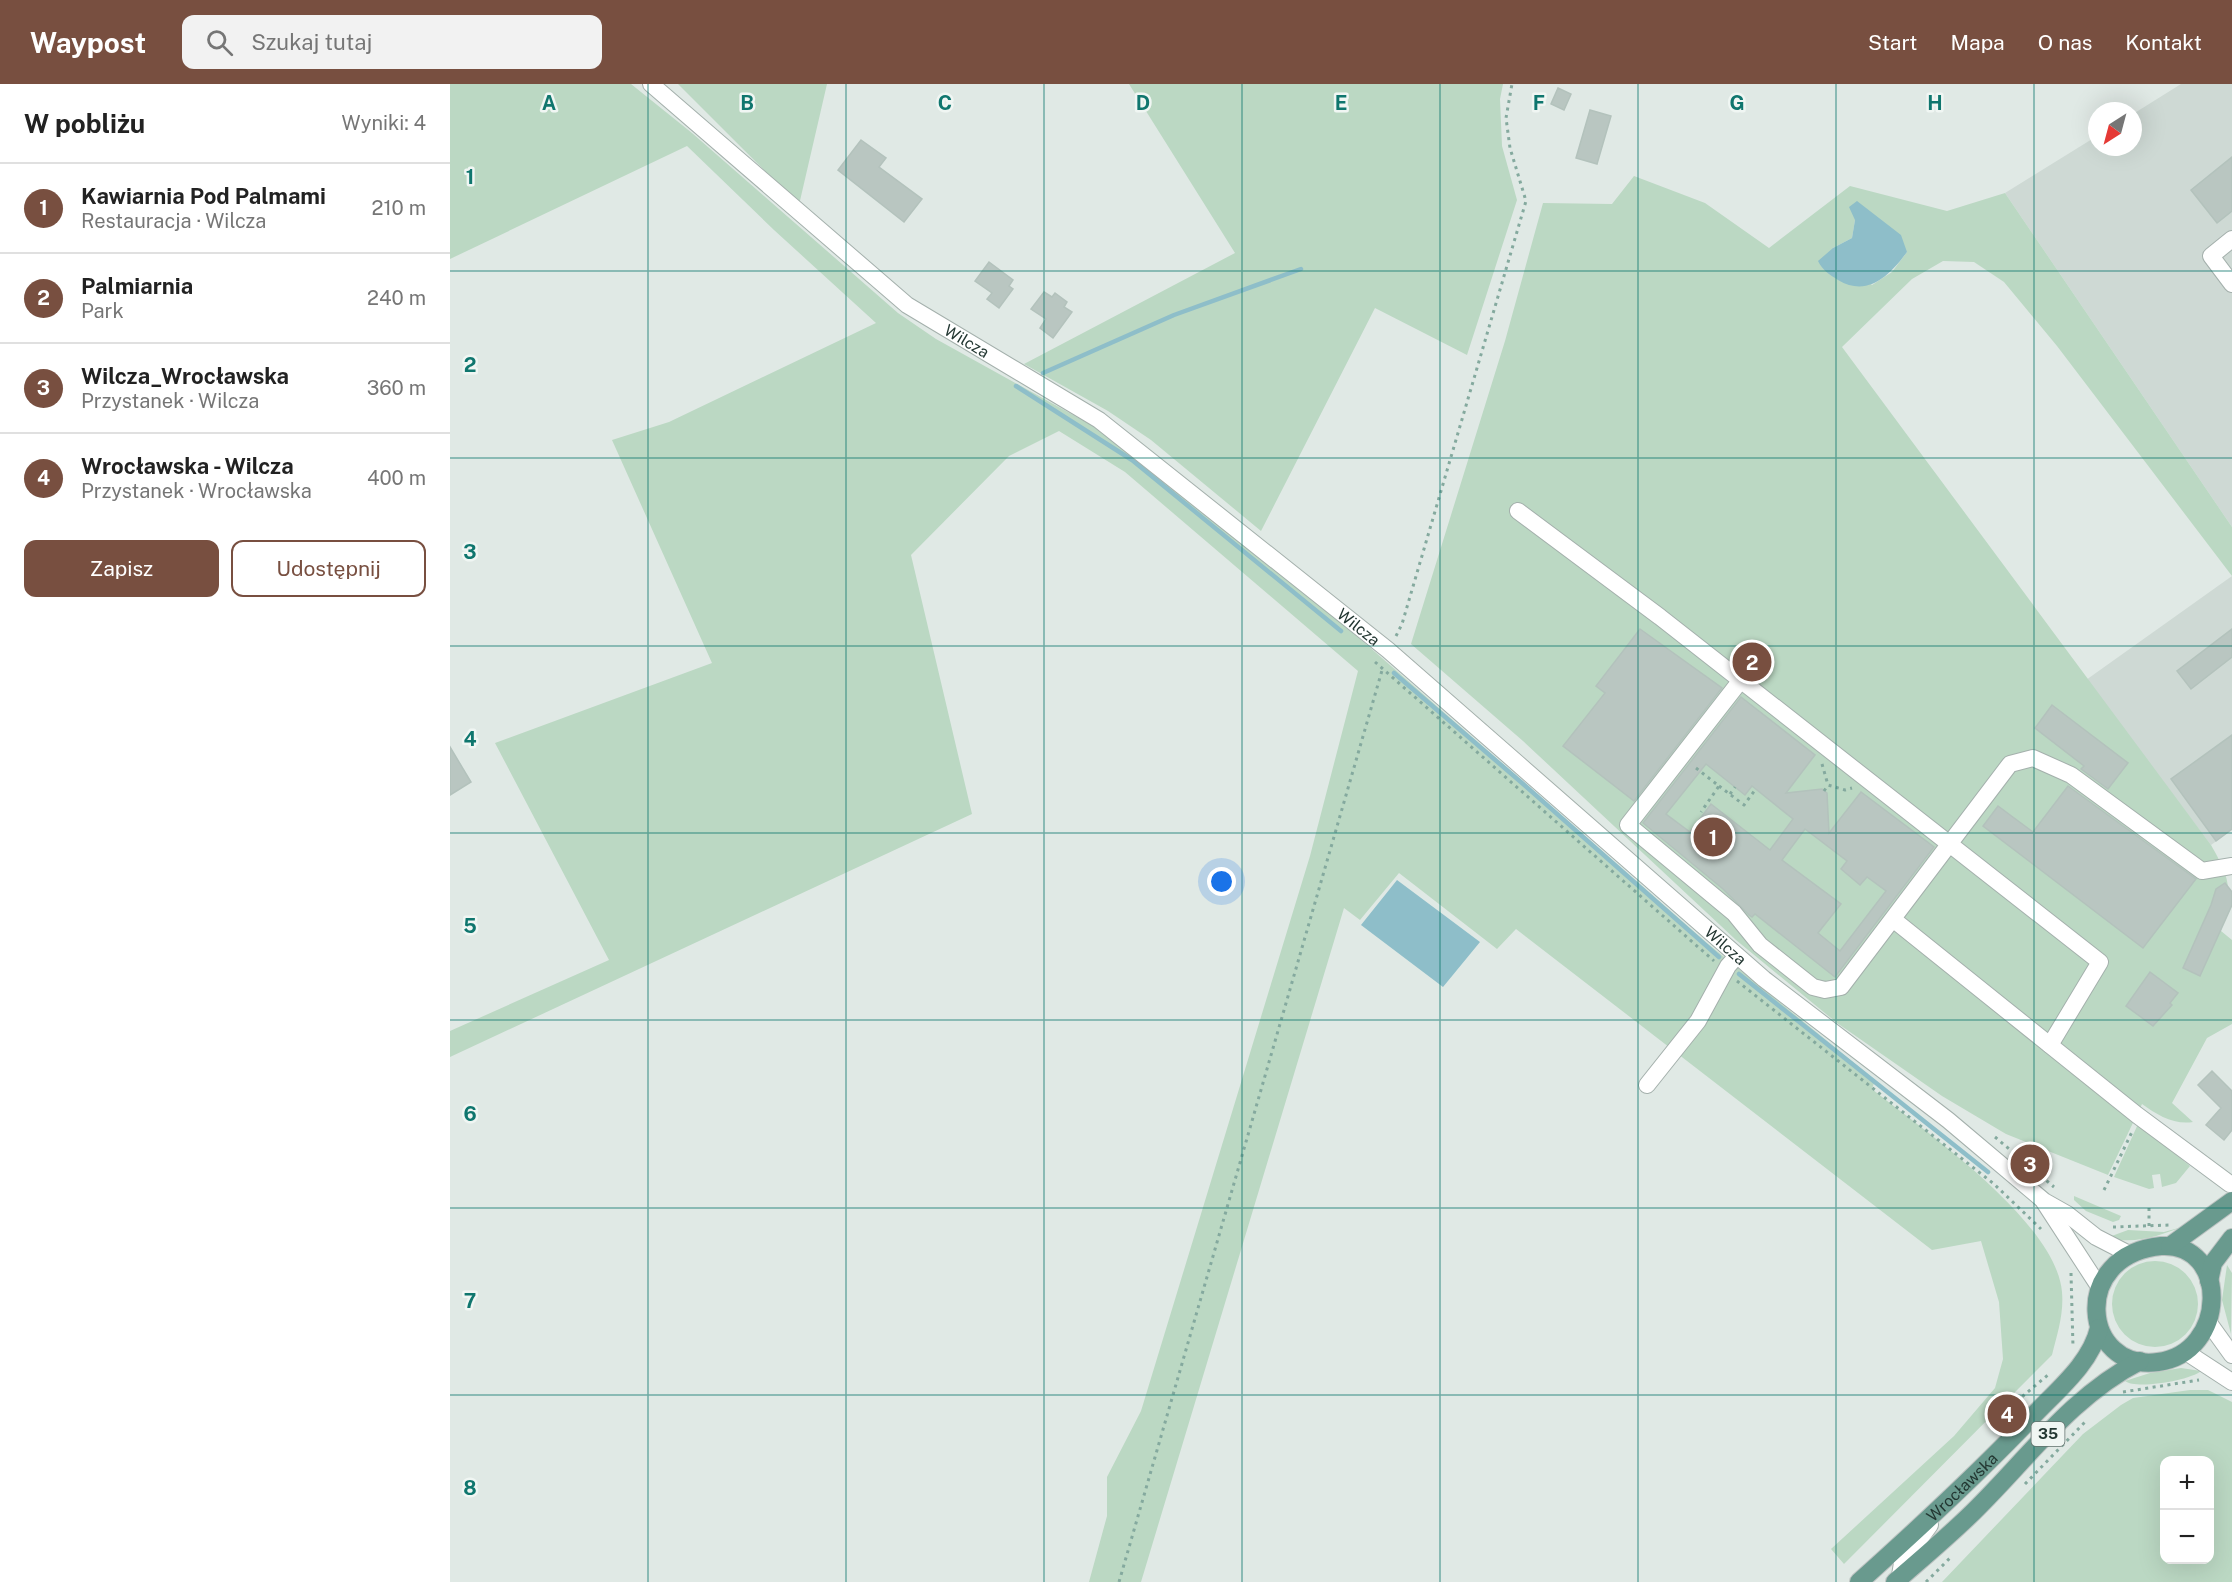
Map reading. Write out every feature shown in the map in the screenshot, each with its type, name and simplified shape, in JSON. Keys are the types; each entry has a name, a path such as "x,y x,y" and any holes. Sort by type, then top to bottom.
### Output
{"main road":[{"name":"35","path":"2099,1328 2097,1307 2100,1288 2109,1269 2129,1254 2146,1248 2170,1246 2231,1193"},
{"path":"2209,1281 2213,1263 2232,1238"},
{"path":"2099,1328 2117,1351 2140,1361 2168,1360 2186,1352 2199,1341 2209,1323 2212,1297 2209,1281 2198,1261 2184,1250 2170,1246"},
{"name":"Wrocławska","path":"1858,1582 1947,1503 2070,1377 2090,1351 2099,1328"},
{"name":"Wrocławska","path":"1898,1581 1967,1518 2037,1444 2085,1399 2140,1361"}],"street":[{"name":"Wilcza","path":"651,84 907,305 1099,420 1388,650 1737,956 1870,1062 1948,1120 2044,1201 2067,1214 2096,1237 2129,1254"},
{"path":"2232,239 2211,256 2232,284"},
{"path":"1518,511 1741,681 2100,962 2049,1045"},
{"path":"1741,681 1628,825 1734,912 1760,945 1813,987 1825,990 1841,987 2010,764 2033,758 2071,775 2202,871 2232,866"},
{"path":"1894,920 2231,1193"},
{"path":"1647,1085 1698,1021 1728,966 1737,956"},
{"name":"Wilcza","path":"2044,1201 2100,1288"},
{"path":"2209,1323 2232,1355"},
{"path":"2186,1352 2232,1382"},
{"path":"1898,1581 1902,1563 1947,1503"}],"path":[{"path":"1388,650 1402,624 1526,201 1510,148 1506,118 1512,84"},
{"path":"1119,1582 1383,670"},
{"path":"1696,768 1744,805 1755,790"},
{"path":"1824,791 1828,785"},
{"path":"1701,812 1719,786"},
{"path":"1730,794 1735,787"},
{"path":"2104,1190 2139,1117"},
{"path":"2001,1141 2047,1178"},
{"path":"2149,1205 2149,1226"},
{"path":"2068,1356 2073,1347 2071,1269"},
{"path":"2122,1392 2201,1380 2212,1368"},
{"path":"1992,1430 2023,1396 2054,1370"},
{"path":"1926,1582 1935,1573 1931,1582"}],"shaded area":[{"path":"2181,84 2232,84 2232,527 2005,193 2088,142 2088,156 2142,156 2142,108"},
{"path":"2232,576 2232,830 2211,845 2086,680"}],"green space":[{"path":"450,84 631,84 692,133 898,313 936,339 1093,426 1136,454 1366,644 1707,943 1875,1080 1872,1089 1985,1180 2013,1208 2037,1237 2054,1265 2062,1300 2061,1316 2052,1355 1844,1564 1831,1549 1954,1436 1995,1388 2003,1359 1999,1302 1981,1241 1932,1250 1516,929 1497,949 1399,873 1360,920 1344,908 1141,1582 1089,1582 1107,1516 1107,1477 1141,1411 1310,856 1358,671 1125,472 1059,431 1009,456 911,555 972,814 450,1057 450,1031 609,960 495,743 712,663 612,440 669,422 876,323 774,230 687,146 450,259"},
{"path":"678,84 827,84 799,205"},
{"path":"1129,84 1503,84 1500,99 1502,146 1517,200 1467,355 1375,308 1261,531 1151,440 1108,411 1024,364 1235,253"},
{"path":"1634,176 1705,203 1769,248 1850,186 1947,211 2005,193 2232,527 2232,576 2057,346 2004,282 1974,262 1943,261 1912,279 1842,347 2211,845 2223,868 2228,896 2221,931 2232,940 2232,1024 2207,1038 2172,1103 2193,1122 2179,1122 2166,1118 2142,1104 2108,1175 2006,1134 1942,1096 1837,1023 1736,940 1523,741 1411,644 1505,341 1543,203 1612,204","holes":["1855,220 1907,252 1892,272 1872,285 1833,248 1852,238"]},
{"path":"2138,1124 2190,1166 2176,1183 2162,1187 2160,1174 2152,1175 2154,1188 2149,1189 2114,1177"},
{"path":"2074,1196 2121,1216 2119,1220 2113,1222 2086,1211 2074,1200"},
{"path":"2182,1227 2136,1240 2109,1237 2128,1230 2164,1232"},
{"path":"2147,1261 2163,1261 2186,1273 2195,1287 2198,1304 2195,1321 2186,1335 2163,1347 2147,1347 2131,1340 2119,1328 2112,1312 2112,1296 2119,1280 2131,1268"},
{"path":"2227,1265 2232,1273 2231,1334 2222,1300"},
{"path":"2181,1368 2201,1371 2186,1378 2163,1383 2131,1384 2125,1381 2150,1373"},
{"path":"2190,1390 2208,1390 2232,1402 2232,1582 1942,1582 2083,1434 2133,1398"}],"water":[{"path":"1857,201 1901,235 1907,252 1886,276 1869,285 1859,286 1838,280 1824,270 1818,261 1833,248 1852,238 1855,220 1849,207"},
{"path":"1397,880 1480,942 1443,987 1361,925"}],"building":[{"path":"1558,88 1571,94 1564,110 1551,104"},
{"path":"1590,110 1611,116 1597,164 1576,158"},
{"path":"861,140 886,158 879,167 922,199 904,222 838,170"},
{"path":"2232,157 2232,211 2217,223 2191,190"},
{"path":"989,262 1013,280 1009,286 1013,289 999,308 987,299 992,293 975,281"},
{"path":"1044,292 1052,297 1055,293 1067,302 1064,307 1072,312 1053,338 1040,328 1046,319 1031,309"},
{"path":"1640,629 1722,688 1634,801 1563,746 1605,693 1596,686"},
{"path":"2232,629 2232,657 2191,689 2177,671"},
{"path":"1741,697 1815,755 1786,793 1822,789 1827,793 1829,833 1861,792 1934,847 1835,977 1755,914 1752,917 1749,915 1723,889 1643,823","holes":["1706,764 1745,795 1752,786 1793,819 1770,850 1711,804 1690,832 1666,814","1805,829 1847,861 1841,869 1860,885 1867,877 1886,891 1840,951 1818,933 1841,904 1782,860"]},
{"path":"2052,705 2128,763 2108,789 2081,769 2084,766 2035,728"},
{"path":"2232,735 2232,829 2216,841 2171,779"},
{"path":"450,747 471,782 450,795"},
{"path":"2068,786 2196,879 2143,948 1983,826 1998,806 2033,832"},
{"path":"2225,883 2232,892 2232,905 2200,976 2183,968 2216,889"},
{"path":"2150,972 2178,993 2170,1003 2172,1005 2153,1026 2126,1006"},
{"path":"2212,1071 2232,1091 2232,1130 2224,1140 2206,1125 2221,1108 2198,1085"}],"waterway":[{"path":"1043,373 1174,315 1301,269"},
{"path":"1016,386 1132,460 1341,631"},
{"path":"1394,673 1719,957"},
{"path":"1739,974 1988,1172"}],"place":[{"name":"Palmiarnia","path":"1752,662"},
{"name":"Kawiarnia Pod Palmami","path":"1713,837"},
{"name":"Wilcza_Wrocławska","path":"2030,1164"},
{"name":"Wrocławska - Wilcza","path":"2007,1414"}]}
